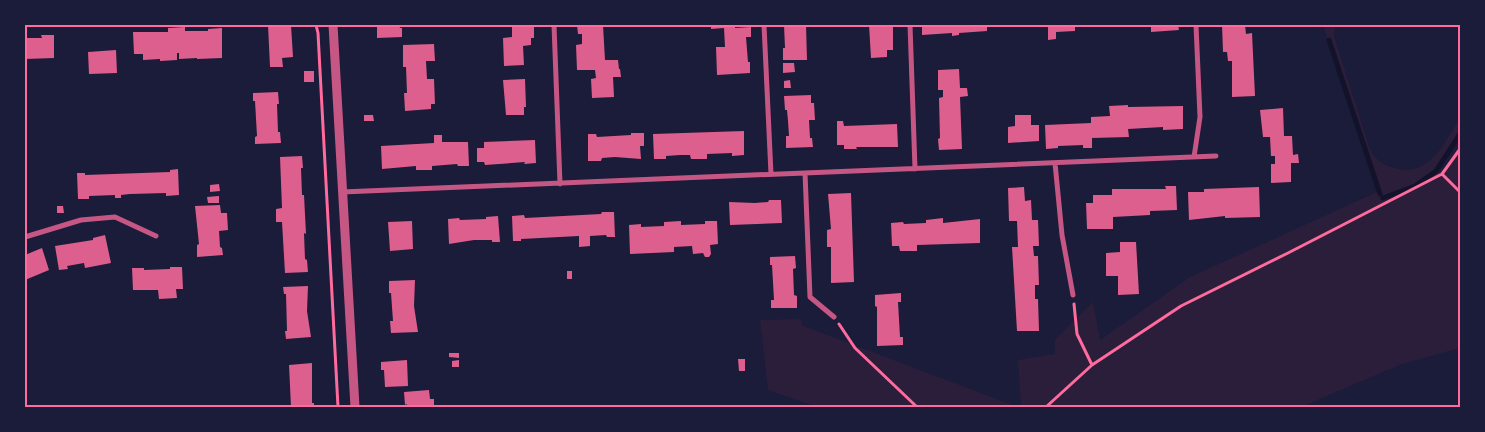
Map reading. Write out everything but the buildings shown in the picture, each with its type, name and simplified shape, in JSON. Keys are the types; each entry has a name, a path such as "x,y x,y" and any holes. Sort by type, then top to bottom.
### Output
{"street":[{"path":"333,25 355,407"},
{"path":"554,25 560,184"},
{"path":"764,25 771,174"},
{"path":"910,25 915,169"},
{"path":"1194,157 1200,117 1196,25"},
{"path":"342,192 1216,156"},
{"path":"1056,163 1062,235 1073,295"},
{"path":"805,173 810,297 834,317"},
{"path":"25,237 81,220 116,217 156,236"}],"path":[{"path":"316,25 318,33 338,407"},
{"path":"1046,407 1092,365 1181,306 1442,174 1460,149"},
{"path":"1442,174 1460,192"},
{"path":"1073,295 1076,334 1092,365"},
{"path":"834,317 855,348 917,407"}],"shaded area":[{"path":"1323,25 1335,25 1334,36 1370,150 1380,162 1394,168 1407,170 1417,168 1426,163 1442,147 1460,118 1460,129 1434,170 1425,176 1443,171 1460,144 1460,348 1402,364 1301,407 1021,407 1018,360 1055,354 1055,340 1093,302 1100,340 1190,277 1377,192"},
{"path":"801,319 801,325 1018,407 817,407 768,390 760,320"}],"waterway":[{"path":"1329,40 1380,194"},
{"path":"1383,198 1415,186 1436,171 1460,134"}]}
